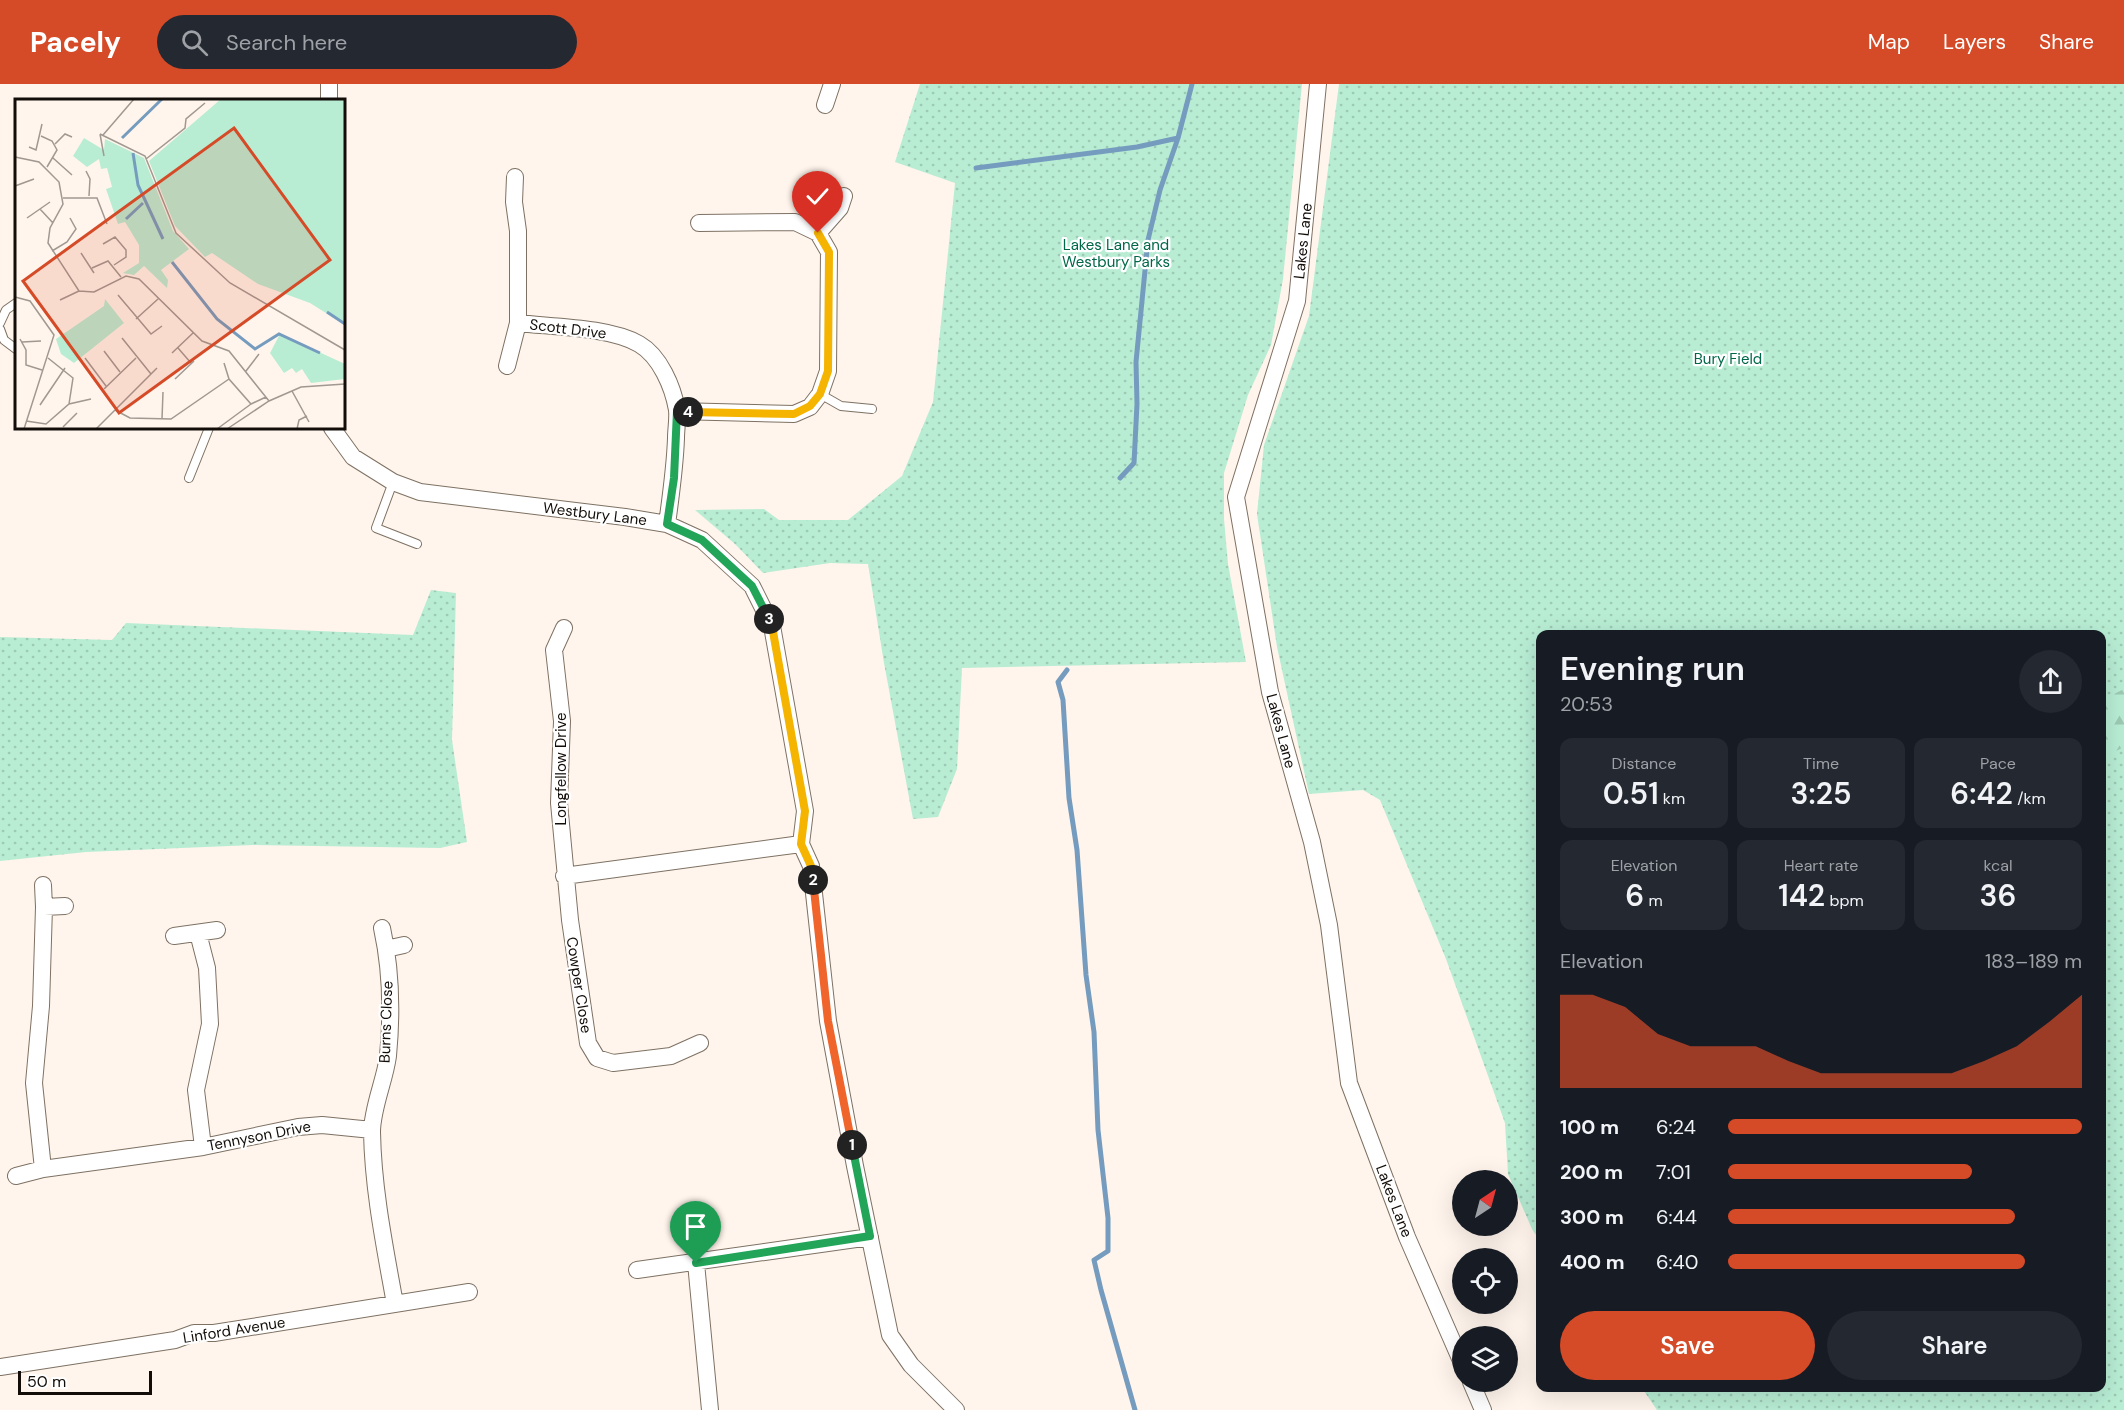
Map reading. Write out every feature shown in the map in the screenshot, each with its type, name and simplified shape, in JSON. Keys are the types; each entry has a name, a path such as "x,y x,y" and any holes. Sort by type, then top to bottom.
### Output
{"street":[{"path":"825,105 832,84"},
{"name":"Lakes Lane","path":"1318,84 1297,301 1236,497 1270,692 1312,843 1329,925 1349,1083 1407,1237 1452,1340"},
{"name":"Scott Drive","path":"507,366 518,323 518,231 514,202 515,177"},
{"path":"818,233 840,208 844,196"},
{"path":"677,411 794,414 810,406 820,394 828,371 829,252 818,233 795,222 699,223"},
{"name":"Scott Drive","path":"518,323 620,336 640,344 653,356 663,370 677,411 674,478 667,524"},
{"name":"Westbury Lane","path":"333,429 353,457 393,482 420,492 667,524 702,540 752,586 772,626 805,811 801,844 811,866 828,1021 891,1335 911,1365 956,1410"},
{"name":"Longfellow Drive","path":"564,628 554,650 562,721 559,803 564,876"},
{"path":"564,876 801,844"},
{"name":"Cowper Close","path":"564,876 588,1043 597,1058 613,1063 671,1056 700,1043"},
{"path":"43,885 41,1006 34,1083 43,1169"},
{"path":"44,907 65,906"},
{"name":"Burns Close","path":"372,1130 388,1057 390,998 382,928"},
{"path":"174,936 217,930"},
{"path":"198,933 207,968 210,1024 196,1090 203,1147"},
{"path":"386,949 404,945"},
{"name":"Tennyson Drive","path":"16,1176 43,1169 203,1147 298,1127 322,1125 372,1130"},
{"path":"372,1130 379,1212 395,1305"},
{"path":"637,1270 870,1236"},
{"path":"696,1263 710,1410"},
{"name":"Linford Avenue","path":"0,1367 175,1340 194,1333 214,1333 469,1292"},
{"path":"1475,1392 1483,1410"}],"lane":[{"path":"0,301 14,304"},
{"path":"0,323 6,310 14,304"},
{"path":"0,329 4,340 15,349"},
{"path":"820,394 841,406 872,409"},
{"path":"189,478 209,429"},
{"path":"393,482 376,528 417,544"}],"green space":[{"name":"Lakes Lane and Westbury Parks","path":"920,84 1302,84 1283,279 1271,345 1248,395 1224,473 1224,519 1228,564 1246,662 962,668 957,769 938,817 913,819 868,564 830,563 763,573 735,544 695,510 764,509 779,520 848,520 902,476 933,402 955,183 895,162"},
{"name":"Bury Field","path":"1339,84 2124,84 2124,1410 1657,1410 1645,1392 2106,1392 2106,630 1536,630 1536,1235 1518,1197 1518,1170 1508,1170 1505,1123 1446,959 1380,800 1363,790 1309,794 1277,647 1257,514 1264,445 1309,316"},
{"path":"431,590 456,593 452,740 467,842 440,848 253,845 86,852 0,861 0,637 112,640 126,623 413,635"},
{"path":"2124,689 2124,747 2106,756 2106,698"}],"waterway":[{"path":"1120,478 1134,463 1137,404 1136,362 1148,240 1160,190 1178,138 1192,84"},
{"path":"976,168 1137,147 1178,138"},
{"path":"1067,670 1058,682 1063,700 1069,798 1077,850 1086,975 1094,1032 1098,1130 1108,1218 1108,1251 1094,1260 1135,1410"}],"route":[{"path":"696,1263 870,1236 828,1021 811,866 801,844 805,811 772,626 752,586 702,540 667,524 674,478 677,411 794,414 810,406 820,394 828,371 829,252 818,233"}]}
